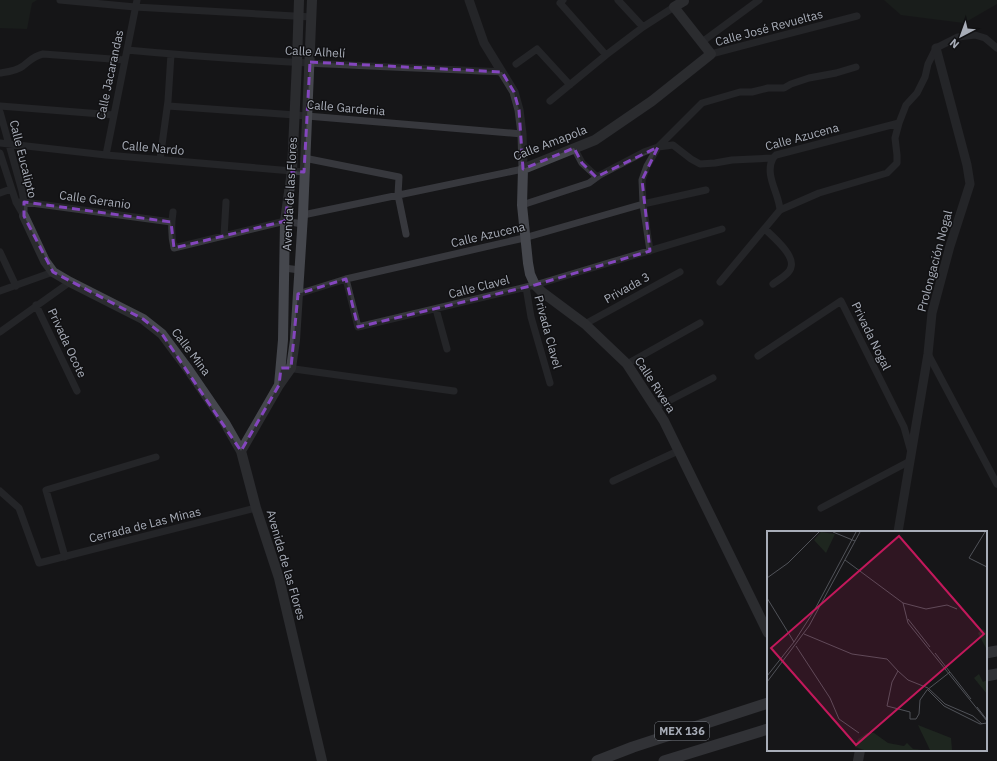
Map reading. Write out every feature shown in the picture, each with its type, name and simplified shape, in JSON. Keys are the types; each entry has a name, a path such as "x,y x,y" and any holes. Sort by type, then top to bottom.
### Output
{"main road":[{"name":"Avenida de las Flores","path":"286,368 285,221 292,171 298,62 299,0"},
{"name":"Avenida de las Flores","path":"312,0 295,340 279,385 241,451 256,508 279,578 322,761"},
{"path":"684,0 674,7 711,54"},
{"name":"Calle Amapola","path":"523,169 595,140 652,100 711,54"},
{"path":"523,169 522,205 524,238 530,274 530,286"},
{"path":"24,216 45,261 53,272"},
{"name":"Calle Mina","path":"53,272 143,319 162,334 225,423 241,451"},
{"name":"Calle Rivera","path":"530,286 542,292 585,324 627,364 664,421 767,631"},
{"path":"987,653 997,651"},
{"path":"987,676 997,674"},
{"name":"MEX 136","path":"597,761 640,745 767,703"},
{"name":"MEX 136","path":"664,761 767,729"},
{"path":"858,761 860,751"}],"street":[{"path":"60,0 312,17"},
{"path":"469,0 484,43 514,92 519,110 522,134 523,169"},
{"path":"563,0 560,3 606,55"},
{"path":"618,0 643,27"},
{"path":"702,42 759,0"},
{"name":"Calle Jacarandas","path":"106,154 136,4"},
{"path":"550,102 606,55 643,27 674,7"},
{"name":"Calle José Revueltas","path":"711,54 857,16"},
{"path":"720,282 780,210 819,193 887,173 897,164 895,138 899,123 906,105 916,93 925,77 928,64 936,48 958,37 975,35 984,38 997,48"},
{"name":"Prolongación Nogal","path":"898,531 928,354 932,313 950,246 970,184 967,165 936,48"},
{"path":"516,64 537,49 570,85"},
{"name":"Calle Alhelí","path":"127,50 298,62 502,72"},
{"path":"0,73 22,67 35,56 43,54 125,60"},
{"path":"160,159 168,106 171,54"},
{"path":"650,251 643,204 642,180 647,166 658,147 702,103 740,92 752,92 768,88 784,88 809,78 836,73 856,67"},
{"path":"0,106 114,114"},
{"name":"Calle Gardenia","path":"168,106 522,134"},
{"name":"Calle Eucalipto","path":"0,112 24,202 24,216"},
{"name":"Calle Azucena","path":"522,205 589,183 597,177 644,152 658,147 673,145 700,164 732,160 772,158 776,155 899,123"},
{"name":"Calle Nardo","path":"0,143 304,172"},
{"path":"574,148 582,163 597,177"},
{"name":"Calle Eucalipto","path":"0,153 11,189 24,216"},
{"path":"304,158 399,177 398,195 406,234"},
{"path":"772,158 769,165 776,194 780,202 780,210"},
{"name":"Calle Amapola","path":"302,219 398,195 523,169"},
{"path":"0,193 11,189"},
{"name":"Calle Azucena","path":"298,294 346,280 524,238 643,204 706,190"},
{"name":"Calle Geranio","path":"16,202 171,222"},
{"path":"224,236 226,202"},
{"path":"172,212 171,222 174,248 285,221 302,219"},
{"name":"Calle Clavel","path":"346,280 358,327 530,286 722,229"},
{"path":"765,229 780,243 791,260 792,267 790,271 772,284"},
{"path":"0,252 16,286"},
{"path":"285,268 299,270"},
{"path":"0,291 53,272"},
{"name":"Privada 3","path":"585,324 680,272"},
{"path":"0,332 70,282"},
{"name":"Privada Clavel","path":"530,286 532,317 550,383"},
{"name":"Privada Nogal","path":"758,356 841,301 904,427 910,456"},
{"name":"Privada Ocote","path":"36,305 77,391"},
{"path":"436,309 447,349"},
{"path":"627,364 700,323"},
{"path":"928,354 997,484"},
{"path":"286,368 454,391"},
{"path":"655,408 713,378"},
{"path":"613,481 678,451"},
{"path":"821,508 910,456"},
{"path":"65,557 46,490 156,457"},
{"name":"Cerrada de Las Minas","path":"0,491 19,508 39,563 256,508"}],"highlighted area":[{"path":"310,62 502,72 514,92 519,110 523,169 574,148 582,163 596,177 658,147 642,180 650,251 535,285 358,327 346,279 298,294 291,368 281,368 279,385 241,451 162,334 143,319 53,272 24,216 24,202 171,222 174,248 285,221 292,171 304,172"}],"shaded area":[{"path":"0,0 37,0 32,3 27,29 0,28"},
{"path":"884,0 997,0 997,4 964,23 901,15"}]}
